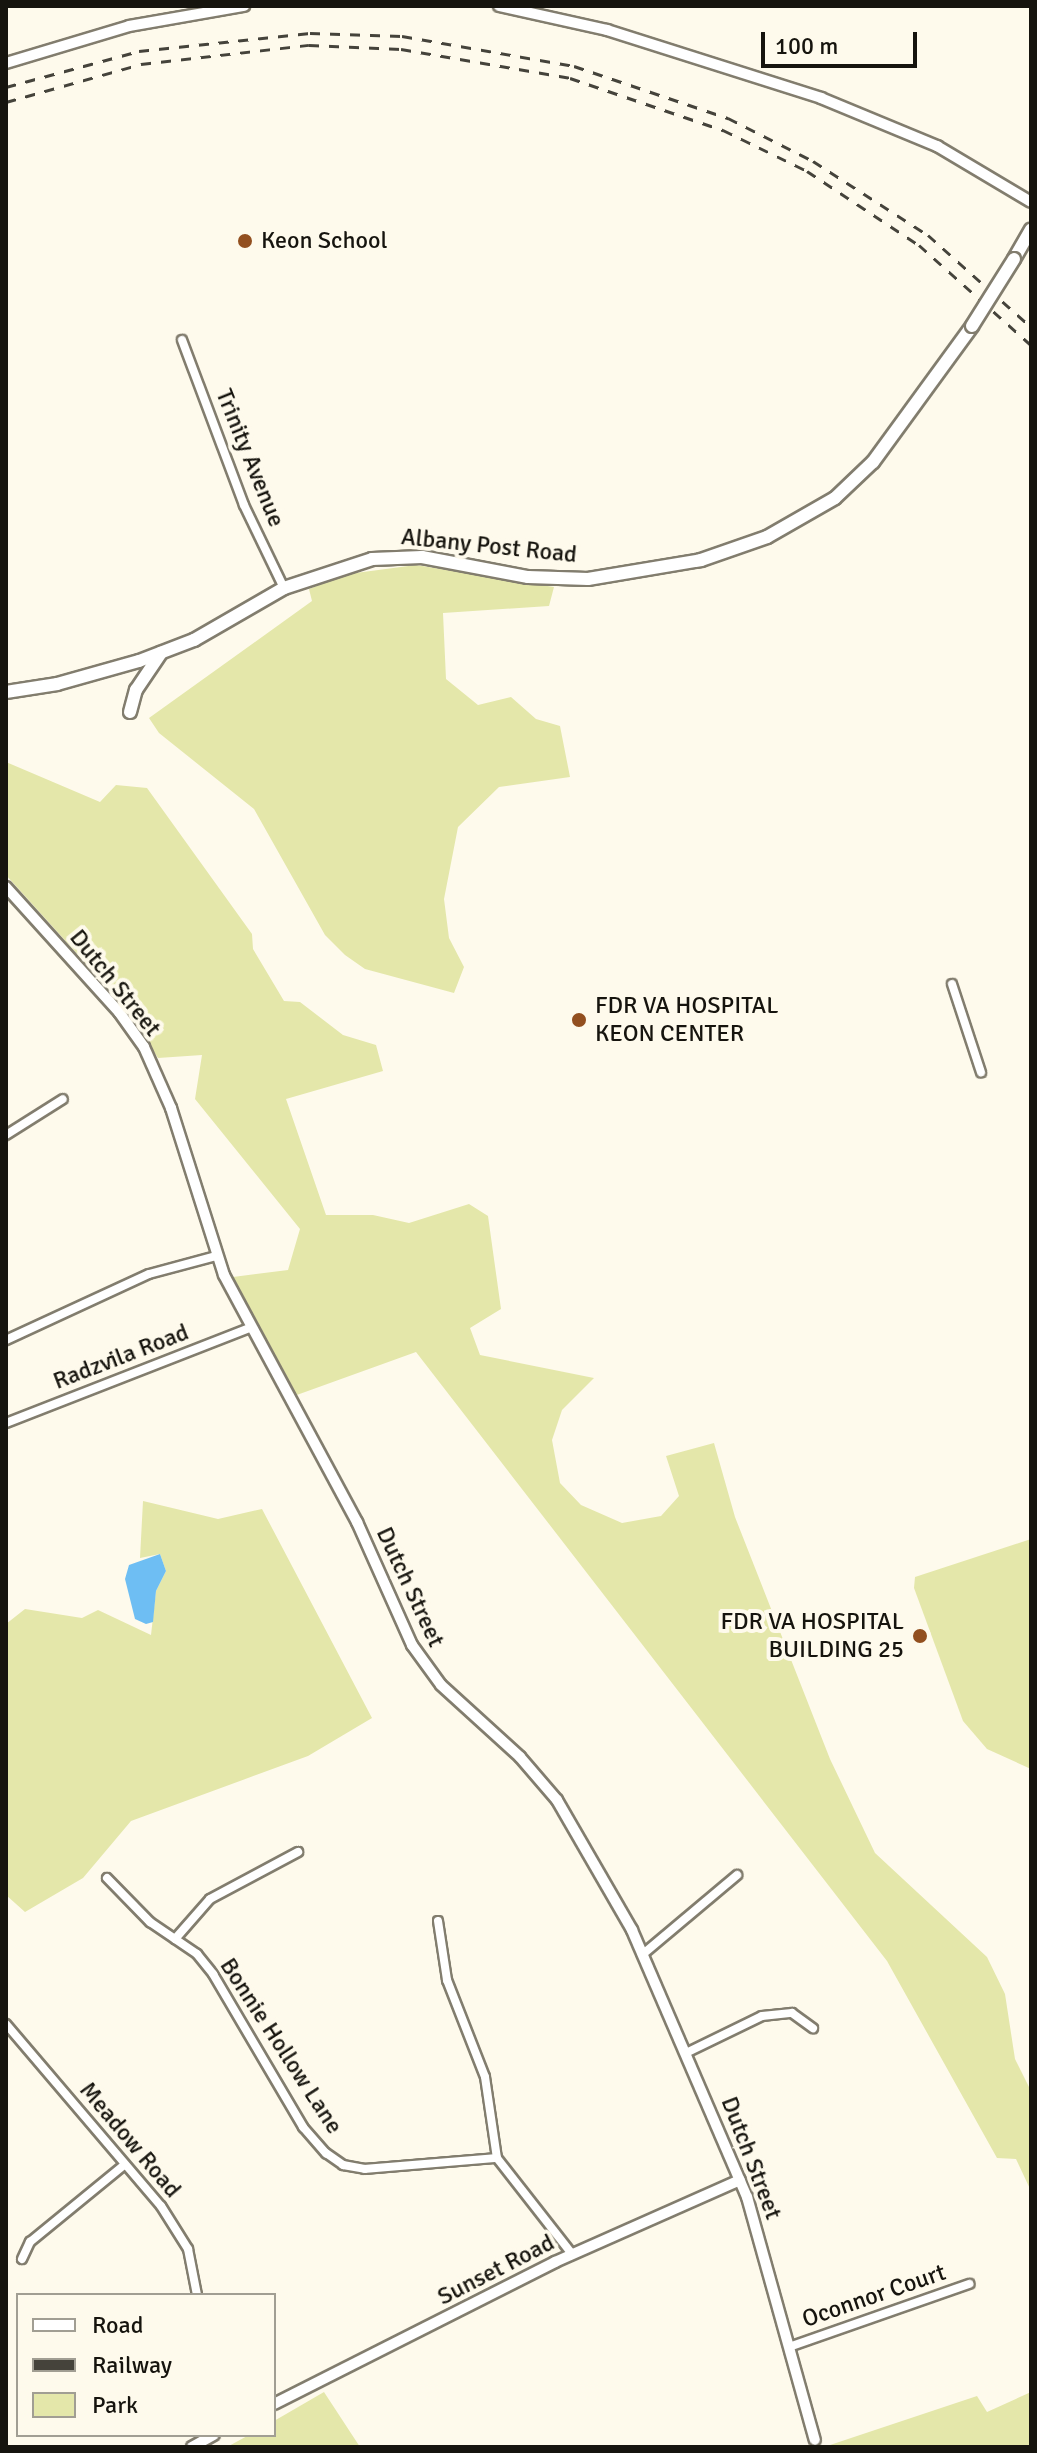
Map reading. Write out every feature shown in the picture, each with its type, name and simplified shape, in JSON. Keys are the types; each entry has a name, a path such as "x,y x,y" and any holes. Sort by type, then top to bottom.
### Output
{"main road":[{"name":"Albany Post Road","path":"6,692 57,684 161,653 194,640 284,588 389,557 452,561 528,577 627,577 701,560 767,537 835,498 873,462 972,326 1031,229"},
{"path":"130,712 136,690 161,653"}],"street":[{"path":"6,63 129,26 244,6"},
{"path":"499,6 607,30 821,98 937,146 1031,202"},
{"name":"Trinity Avenue","path":"182,340 244,505 284,588"},
{"name":"Dutch Street","path":"6,887 119,1012 144,1047 171,1108 216,1256 250,1328 357,1522 423,1663 557,1800 643,1954 688,2052 740,2180 792,2346 815,2440"},
{"path":"952,984 981,1072"},
{"path":"6,1135 63,1099"},
{"path":"6,1340 149,1274 216,1256"},
{"name":"Radzvila Road","path":"6,1423 250,1328"},
{"path":"175,1939 210,1899 298,1852"},
{"path":"643,1954 737,1875"},
{"name":"Bonnie Hollow Lane","path":"107,1878 150,1922 175,1939 213,1974 303,2127 343,2165 365,2169 497,2158"},
{"path":"438,1921 447,1980 485,2077 497,2158 572,2254"},
{"path":"688,2052 762,2016 792,2013 813,2028"},
{"name":"Meadow Road","path":"6,2024 178,2231 196,2293"},
{"path":"22,2259 40,2233 124,2165"},
{"name":"Sunset Road","path":"276,2403 572,2254 740,2180"},
{"name":"Oconnor Court","path":"792,2346 969,2284"},
{"path":"192,2447 210,2437"}],"green space":[{"path":"416,565 554,587 549,606 443,613 446,679 478,705 511,697 536,719 560,726 570,777 499,787 458,827 444,899 449,938 464,967 454,993 365,969 345,955 325,935 254,809 159,733 149,718 312,601 309,589 348,574"},
{"path":"6,762 100,802 116,785 147,788 252,934 253,949 284,1001 300,1002 343,1035 376,1045 383,1071 286,1099 326,1215 373,1215 409,1223 469,1204 488,1216 501,1309 470,1328 480,1355 594,1378 562,1410 552,1440 560,1483 581,1505 622,1523 661,1516 679,1496 666,1456 714,1443 735,1517 830,1759 875,1853 987,1957 1005,1994 1015,2059 1031,2091 1031,2191 1016,2159 997,2158 887,1961 416,1352 294,1396 233,1277 288,1270 300,1229 195,1099 202,1055 158,1058 126,1008 6,875"},
{"path":"143,1501 218,1519 262,1509 372,1718 308,1756 131,1821 83,1878 25,1912 6,1895 6,1624 25,1609 82,1618 98,1610 151,1635 156,1591 166,1571 160,1554 140,1558"},
{"path":"1031,1539 1031,1769 987,1749 963,1721 914,1588 915,1577"},
{"path":"324,2392 360,2447 227,2447 245,2437 276,2437 276,2420"},
{"path":"1031,2392 1031,2447 824,2447 977,2396 987,2412"}],"water":[{"path":"160,1554 166,1571 156,1591 153,1622 146,1624 135,1619 125,1579 129,1565"}],"railway":[{"path":"6,87 139,51 310,33 402,36 574,66 728,118 813,161 928,235 1031,327"},
{"path":"6,102 141,64 309,45 401,49 570,78 723,130 807,171 919,245 1031,345"}],"place":[{"name":"Keon School","path":"245,241"},
{"name":"FDR VA HOSPITAL KEON CENTER","path":"579,1020"},
{"name":"FDR VA HOSPITAL BUILDING 25","path":"920,1636"}]}
